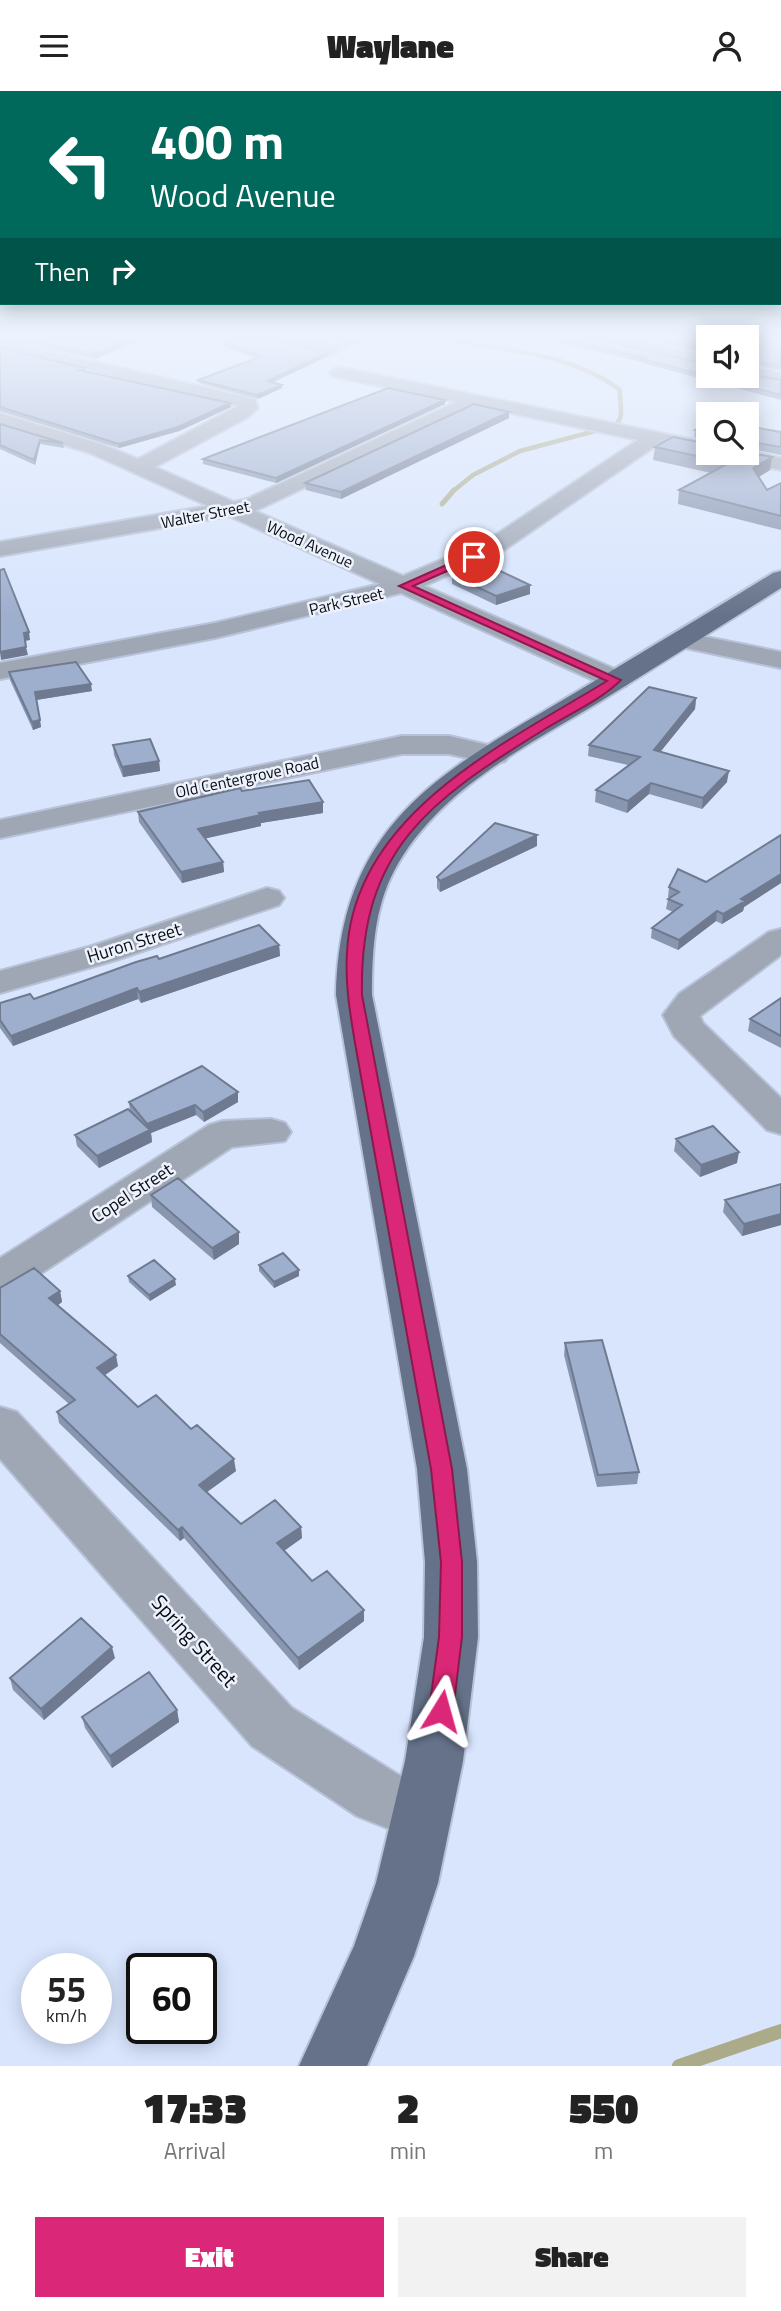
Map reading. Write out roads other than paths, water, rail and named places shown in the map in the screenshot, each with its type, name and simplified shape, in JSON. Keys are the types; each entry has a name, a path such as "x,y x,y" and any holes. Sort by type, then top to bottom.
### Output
{"main road":[{"path":"333,2066 382,1956 407,1883 434,1761 451,1637 452,1562 442,1469 354,995 354,951 360,918 377,871 403,831 450,786 495,755 781,578"}],"street":[{"name":"Wood Avenue","path":"42,432 89,447 138,468 615,680"},
{"path":"138,468 206,432"},
{"name":"Walter Street","path":"0,549 235,510 260,503 408,432"},
{"path":"626,432 696,446"},
{"name":"Park Street","path":"0,671 234,627 404,586 474,557 506,538 607,467 655,438"},
{"path":"759,459 781,464"},
{"path":"681,639 781,660"},
{"name":"Old Centergrove Road","path":"0,829 402,745 450,745 495,755"},
{"name":"Huron Street","path":"0,982 104,953 267,898"},
{"path":"781,939 692,1002 681,1015 687,1028 781,1121"},
{"name":"Copel Street","path":"0,1279 223,1134 271,1132"},
{"name":"Spring Street","path":"0,1426 272,1727 378,1796 422,1813"}],"waterway":[{"path":"453,491 473,475 520,451 591,432"},
{"path":"442,504 453,491"},
{"path":"679,2066 781,2031"}]}
